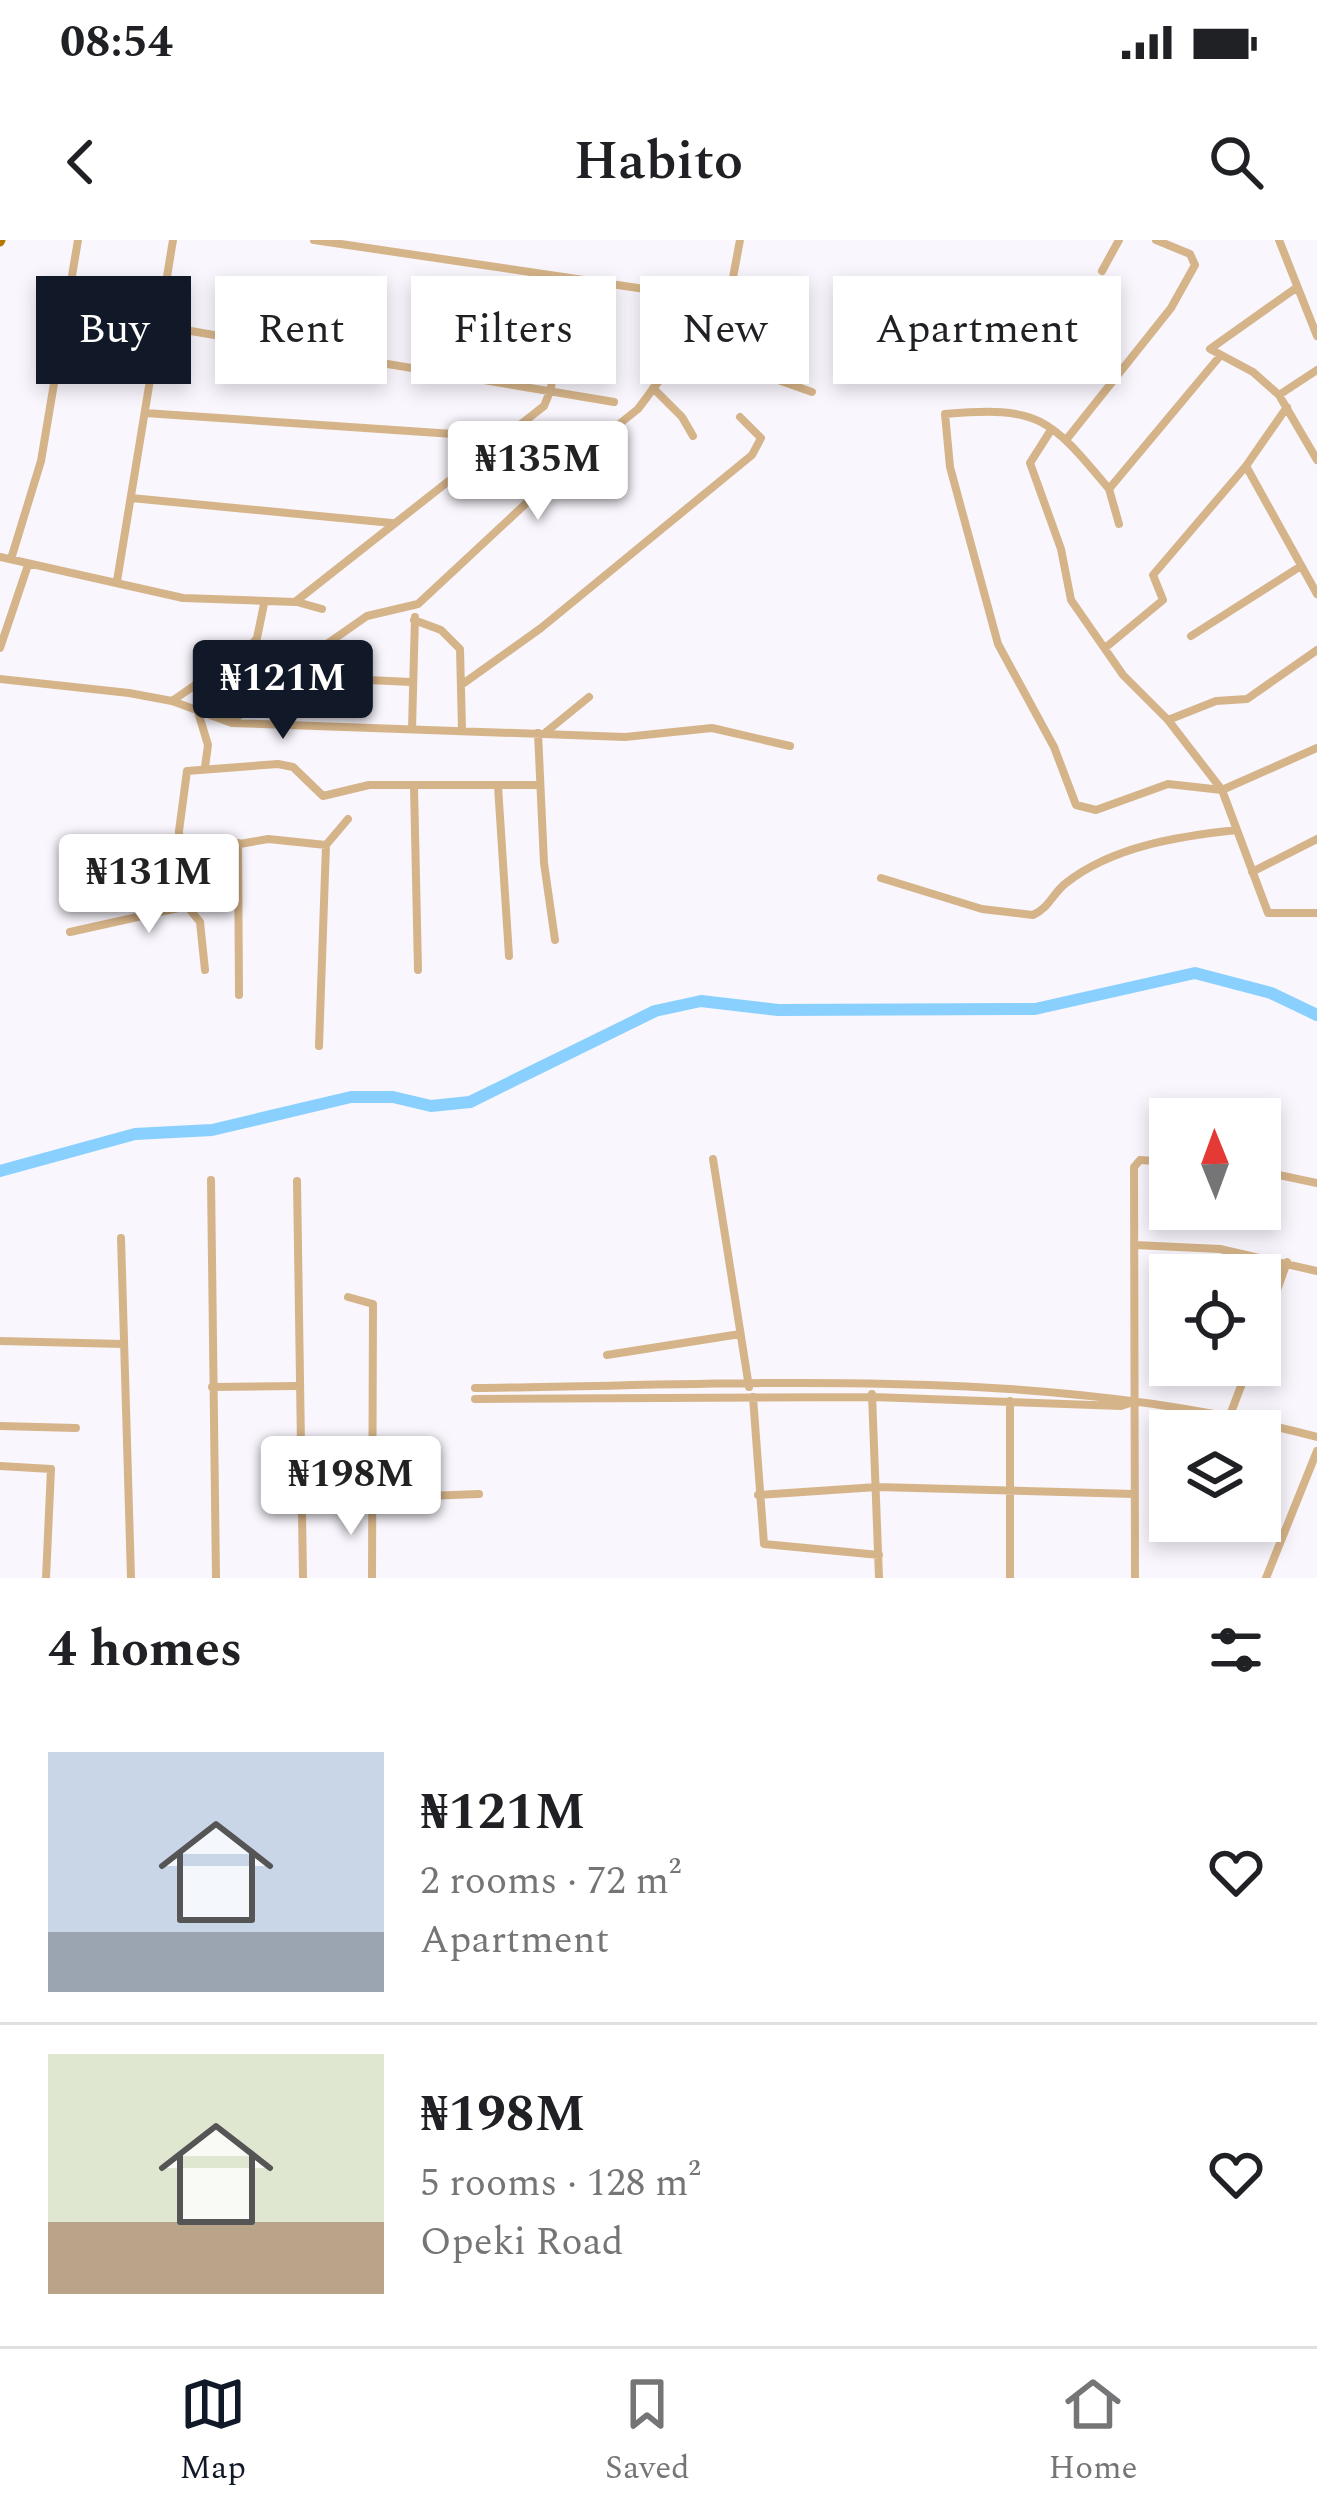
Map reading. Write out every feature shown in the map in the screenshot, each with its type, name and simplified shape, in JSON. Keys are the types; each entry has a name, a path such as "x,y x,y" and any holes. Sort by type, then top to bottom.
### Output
{"street":[{"path":"78,240 41,461 5,558 183,598 296,602 322,609"},
{"path":"168,276 173,240"},
{"path":"314,240 541,276"},
{"path":"733,276 740,240"},
{"path":"1102,271 1119,240"},
{"path":"1066,440 1171,308 1195,265 1190,254 1156,240"},
{"path":"1280,240 1317,336"},
{"path":"1296,288 1211,348 1253,372 1279,395 1317,460"},
{"path":"191,331 614,402"},
{"path":"1109,489 1220,356"},
{"path":"1279,395 1317,370"},
{"path":"117,581 150,384"},
{"path":"296,602 544,406 551,384"},
{"path":"232,724 281,676 367,616 418,604 563,469 638,409 656,384"},
{"path":"789,384 812,392"},
{"path":"653,388 682,417 693,436"},
{"path":"1106,648 1163,600 1153,575 1246,466 1287,407"},
{"path":"1119,524 1109,489 1066,440 1022,411 945,414 950,467 998,644 1054,747 1068,795 1088,811 1168,784 1222,790 1317,748"},
{"path":"145,412 483,436 492,445"},
{"path":"464,683 541,628 752,455 761,438 740,417"},
{"path":"1051,430 1030,463 1061,549 1071,600 1123,675 1168,720 1222,790 1268,913 1317,913"},
{"path":"1246,466 1317,594"},
{"path":"131,498 392,523"},
{"path":"0,648 28,565"},
{"path":"1191,636 1301,566"},
{"path":"172,701 249,648 257,638 264,604"},
{"path":"412,729 418,604"},
{"path":"414,620 455,641 464,683 462,729"},
{"path":"1168,720 1216,701 1247,699 1317,650"},
{"path":"281,676 411,682"},
{"path":"0,679 172,701 232,724 626,737 712,728 790,746"},
{"path":"555,940 538,785 541,733 589,697"},
{"path":"198,711 208,745 202,753 206,767"},
{"path":"180,906 184,774 206,767 285,765 323,796 369,785 538,785"},
{"path":"498,785 509,956"},
{"path":"414,786 418,970"},
{"path":"320,1046 326,845 348,819"},
{"path":"881,878 982,909 1033,915 1066,883 1132,852 1168,838 1237,830"},
{"path":"179,847 268,839 326,845"},
{"path":"1252,872 1317,839"},
{"path":"238,843 239,994"},
{"path":"70,932 180,906 198,915 205,970"},
{"path":"713,1160 748,1387"},
{"path":"1136,1578 1136,1162 1149,1162"},
{"path":"1281,1175 1317,1183"},
{"path":"211,1180 216,1578"},
{"path":"297,1180 296,1386 303,1578"},
{"path":"121,1238 131,1578"},
{"path":"1135,1245 1220,1249 1317,1271"},
{"path":"1281,1279 1287,1262"},
{"path":"348,1297 373,1304 372,1578"},
{"path":"607,1355 740,1334"},
{"path":"0,1341 123,1344"},
{"path":"212,1387 296,1386"},
{"path":"1133,1402 1121,1406 872,1392 753,1397 475,1394 748,1387 1133,1402 1193,1410"},
{"path":"872,1392 879,1578"},
{"path":"753,1397 766,1547 879,1555"},
{"path":"1010,1401 1010,1578"},
{"path":"0,1426 76,1428"},
{"path":"1281,1428 1317,1437"},
{"path":"1266,1578 1317,1451"},
{"path":"0,1466 51,1469 46,1578"},
{"path":"758,1495 877,1486 1134,1494"},
{"path":"374,1498 479,1494"}],"waterway":[{"path":"0,1171 135,1134 212,1130 351,1097 393,1097 431,1106 470,1102 655,1011 701,1001 778,1010 1035,1009 1195,973 1271,993 1317,1015"}]}
